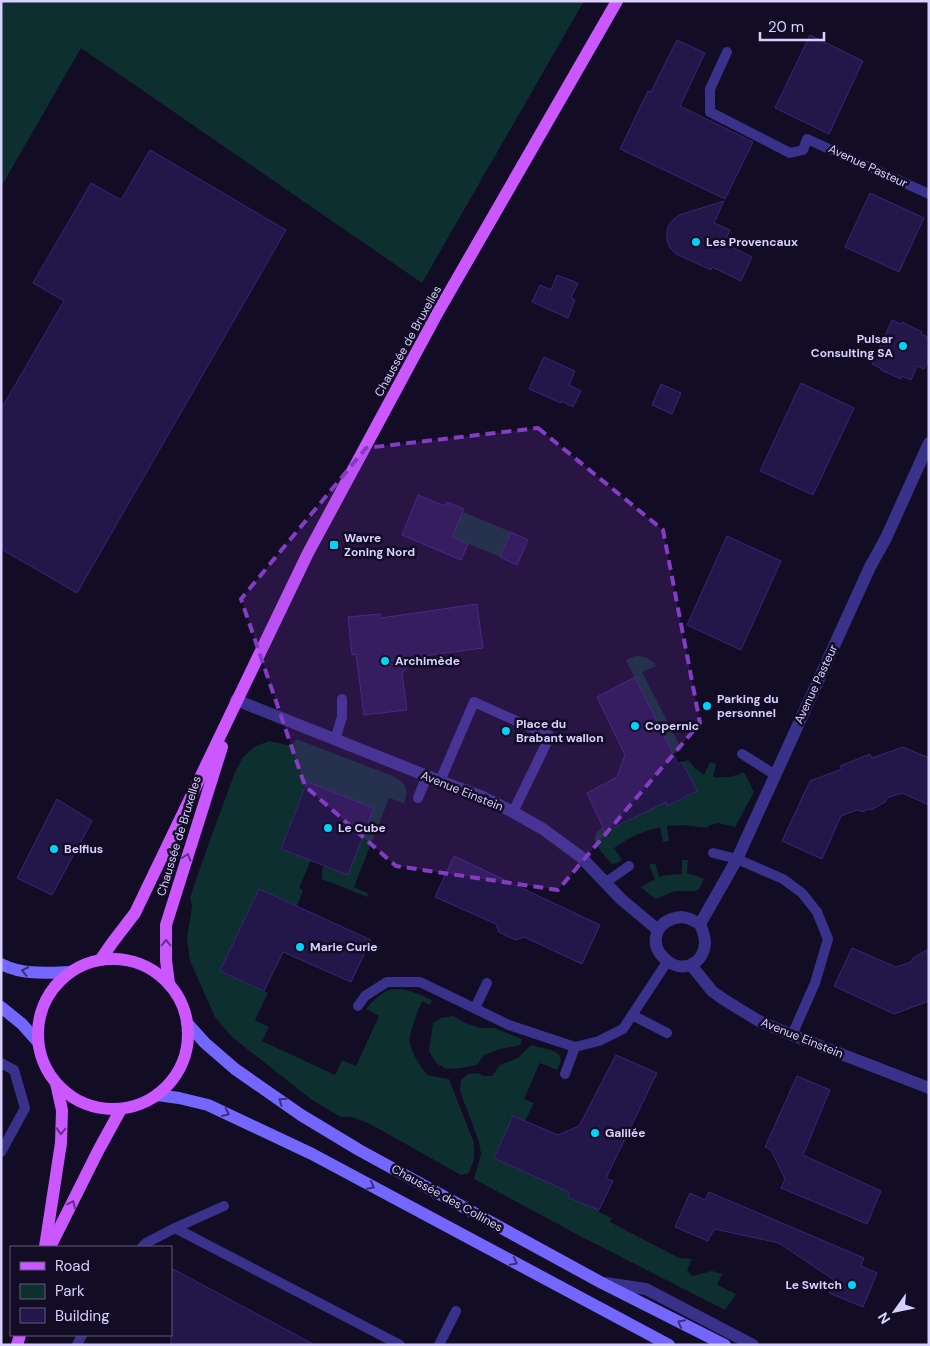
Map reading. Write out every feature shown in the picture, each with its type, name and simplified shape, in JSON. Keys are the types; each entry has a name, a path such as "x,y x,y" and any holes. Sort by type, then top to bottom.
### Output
{"main road":[{"name":"Chaussée de Bruxelles","path":"101,959 135,913 308,553 438,312 617,1"},
{"name":"Chaussée de Bruxelles","path":"169,984 166,960 166,925 236,700"},
{"name":"Chaussée de Bruxelles","path":"101,959 126,960 149,968 169,984 178,995 187,1023 186,1051 176,1076 146,1102 121,1109 97,1107 75,1099 56,1083 44,1064 38,1042 40,1016 51,991 70,972 85,964 101,959"},
{"path":"1,964 26,972 70,972"},
{"path":"1,1007 22,1024 38,1042"},
{"name":"Chaussée des Collines","path":"187,1023 204,1043 235,1069 301,1115 367,1155 602,1283 725,1345"},
{"name":"Chaussée de Bruxelles","path":"45,1246 61,1143 62,1110 56,1083"},
{"name":"Chaussée des Collines","path":"156,1095 208,1105 312,1154 669,1345"},
{"path":"50,1246 121,1109"}],"street":[{"name":"Avenue Pasteur","path":"700,924 737,859 774,774 929,443"},
{"name":"Avenue Einstein","path":"236,700 483,797 513,812 543,829 580,857 621,899 658,930"},
{"path":"682,917 700,924 705,942 703,953 691,965 677,966 668,962 656,948 655,941 658,930 666,921 682,917"},
{"name":"Avenue Einstein","path":"691,965 712,991 759,1021 929,1088"},
{"path":"602,1283 646,1289 753,1345"}],"lane":[{"name":"Avenue Pasteur","path":"727,52 710,89 710,112 790,153 802,150 807,138 929,194"},
{"path":"335,740 342,717 342,699"},
{"path":"440,781 474,702 550,736 513,812"},
{"path":"742,754 774,774"},
{"path":"418,798 427,776"},
{"path":"713,853 737,859 783,879 802,893 818,912 828,939 815,983 792,1035"},
{"path":"606,882 628,866"},
{"path":"358,1006 366,996 387,982 420,982 509,1025 575,1047 599,1041 623,1029 668,962"},
{"path":"475,1008 487,983"},
{"path":"632,1015 667,1033"},
{"path":"565,1074 575,1047"},
{"path":"1,1063 14,1070 25,1108 1,1152"},
{"path":"143,1246 175,1228 224,1206"},
{"path":"175,1228 400,1345"},
{"path":"439,1345 456,1311"}],"highlighted area":[{"path":"538,428 663,530 700,723 558,890 396,866 305,786 241,599 366,448"}],"green space":[{"path":"1,1 584,1 422,283 81,48 1,187"},
{"path":"463,512 511,532 500,557 452,537"},
{"path":"635,656 647,658 656,666 642,672 682,750 673,754 626,660"},
{"path":"296,739 393,776 404,784 406,794 404,803 389,798 354,887 369,894 367,897 322,879 322,870 324,865 374,808 307,782 281,848 311,860 299,888 303,890 297,906 259,889 220,971 268,993 255,1020 269,1027 262,1041 335,1075 342,1060 356,1066 379,1016 366,1009 374,1000 389,990 396,989 412,992 432,1000 430,1005 422,1001 412,1029 410,1044 414,1055 427,1075 449,1079 474,1143 474,1159 469,1173 461,1175 370,1124 352,1117 341,1117 312,1100 232,1037 215,1017 190,961 187,939 192,906 190,897 234,775 243,757 254,747 269,741 292,746"},
{"path":"688,760 704,775 710,762 716,764 713,777 729,777 744,772 754,792 735,827 718,823 708,826 708,828 683,825 667,826 669,841 663,842 660,827 636,835 614,848 622,860 612,864 598,848 594,839 597,832 603,827 606,832 666,802 668,806 697,791 682,762"},
{"path":"682,860 688,860 687,874 704,879 699,889 695,891 672,892 656,899 641,887 655,879 649,865 655,863 659,877 682,874"},
{"path":"453,1016 465,1023 481,1028 494,1028 522,1039 520,1045 484,1055 477,1065 446,1069 436,1063 429,1051 433,1023 441,1018"},
{"path":"531,1045 554,1051 560,1058 560,1063 557,1070 540,1063 524,1099 534,1103 525,1121 513,1116 569,1192 569,1198 599,1210 599,1212 612,1218 610,1222 679,1258 692,1259 687,1270 692,1276 712,1271 722,1274 717,1285 736,1294 725,1310 474,1179 481,1154 479,1142 460,1091 461,1080 468,1074 478,1073 483,1076 492,1076 500,1065 518,1058"}],"building":[{"path":"810,35 863,61 829,134 775,108"},
{"path":"677,40 705,53 680,106 753,142 725,199 620,149 648,91 651,92"},
{"path":"150,150 286,230 77,593 1,549 1,409 64,301 33,283 91,183 121,200"},
{"path":"870,193 924,218 899,272 845,247"},
{"name":"Les Provencaux","path":"724,201 714,223 730,230 724,243 752,257 741,281 712,267 711,270 676,254 670,248 667,241 668,226 679,215"},
{"path":"557,275 578,283 571,298 575,300 568,318 532,302 540,285 551,290"},
{"name":"Pulsar Consulting SA","path":"892,320 901,324 902,322 922,332 921,334 929,338 929,359 924,369 917,366 911,380 902,376 901,379 872,364"},
{"path":"544,357 575,371 569,385 581,391 573,407 529,389"},
{"path":"801,383 854,408 813,495 760,471"},
{"path":"661,384 681,393 672,414 652,405"},
{"path":"418,495 445,506 447,502 464,509 452,537 468,544 461,560 402,535"},
{"path":"511,532 528,540 517,565 500,557"},
{"path":"727,536 781,561 741,650 687,625"},
{"name":"Archimède","path":"477,604 483,648 416,657 402,673 407,710 364,715 356,654 352,655 348,617 380,614 381,618"},
{"name":"Copernic","path":"635,677 678,764 682,762 697,791 667,806 666,802 605,832 587,793 617,777 625,755 597,697"},
{"path":"903,747 929,758 929,805 902,793 887,798 885,802 873,809 865,810 864,812 857,810 841,816 822,859 782,841 810,781 842,769 840,766 870,754 872,758"},
{"name":"Le Cube","path":"307,782 374,808 348,875 281,849"},
{"name":"Belfius","path":"57,799 92,821 52,895 17,878"},
{"path":"454,856 600,925 582,964 524,937 515,940 499,932 496,924 435,897"},
{"name":"Marie Curie","path":"259,889 371,940 351,982 283,952 264,991 220,971"},
{"path":"852,948 896,967 911,962 913,958 929,949 929,1001 894,1014 834,986"},
{"name":"Galilée","path":"616,1055 657,1073 606,1178 613,1181 599,1210 569,1198 569,1192 494,1158 513,1116 558,1135 579,1126"},
{"path":"797,1076 830,1090 803,1155 881,1191 867,1224 781,1188 785,1179 771,1150 765,1147"},
{"path":"709,1192 864,1258 861,1266 877,1273 863,1307 829,1293 834,1280 779,1243 714,1229 708,1241 675,1227 690,1193 705,1200"},
{"path":"172,1269 315,1345 171,1345"}],"place":[{"name":"Les Provencaux","path":"696,242"},
{"name":"Pulsar Consulting SA","path":"903,346"},
{"name":"Wavre Zoning Nord","path":"334,545"},
{"name":"Archimède","path":"385,661"},
{"name":"Parking du personnel","path":"707,706"},
{"name":"Copernic","path":"635,726"},
{"name":"Place du Brabant wallon","path":"506,731"},
{"name":"Le Cube","path":"328,828"},
{"name":"Belfius","path":"54,849"},
{"name":"Marie Curie","path":"300,947"},
{"name":"Galilée","path":"595,1133"},
{"name":"Le Switch","path":"852,1285"}]}
